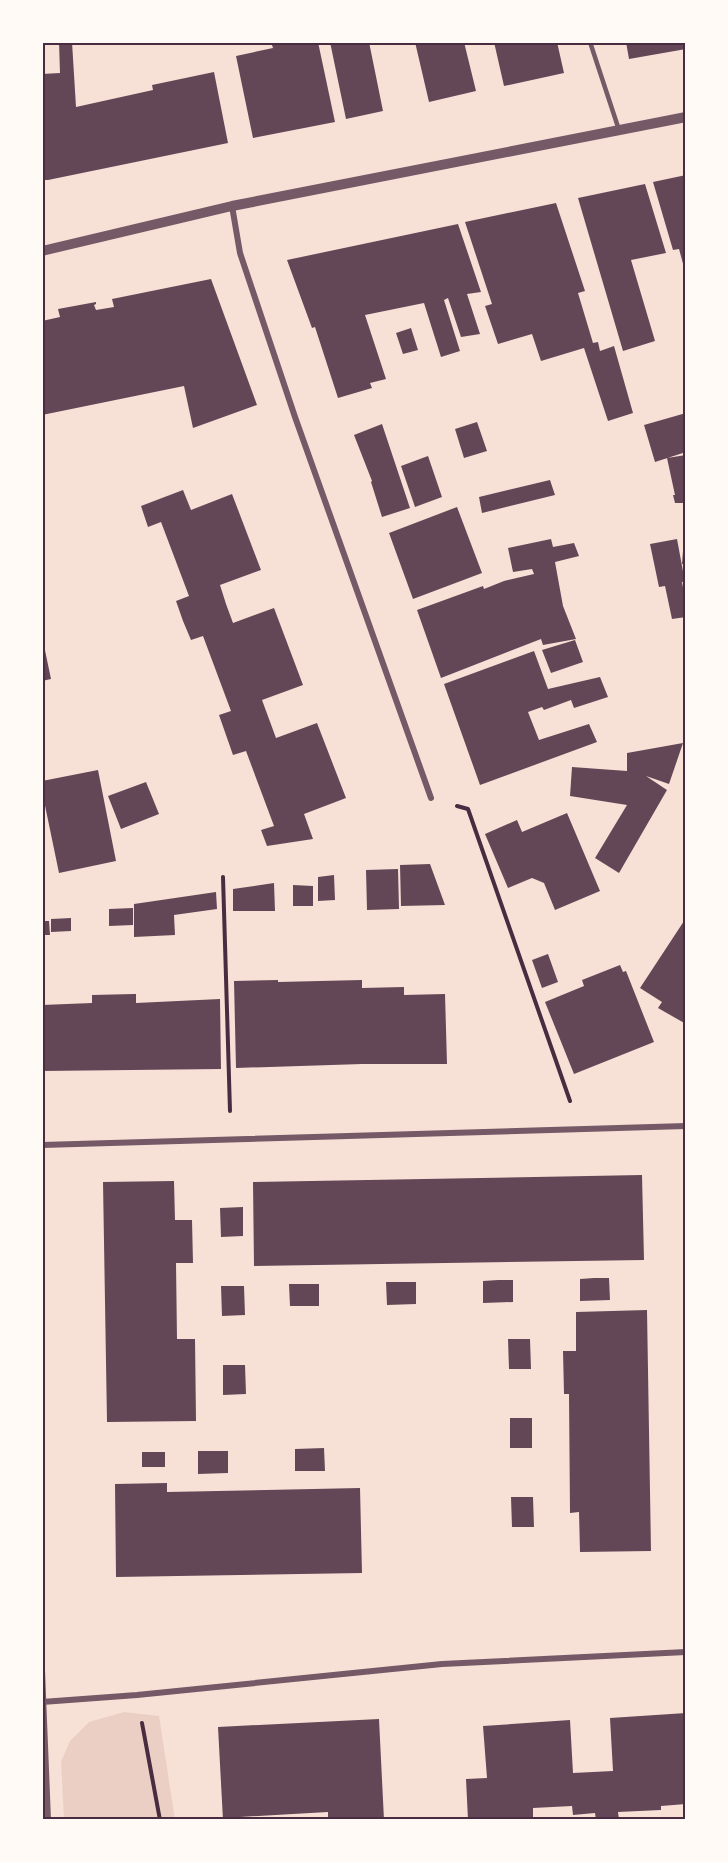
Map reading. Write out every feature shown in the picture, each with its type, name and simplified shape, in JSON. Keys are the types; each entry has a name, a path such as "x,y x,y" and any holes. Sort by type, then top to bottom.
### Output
{"street":[{"path":"42,251 231,206 686,117"},
{"path":"231,206 240,253 295,417 431,798"},
{"path":"42,1145 686,1126"},
{"path":"43,1702 137,1695 442,1664 686,1652"},
{"path":"42,1670 48,1820"}],"lane":[{"path":"590,42 619,130"}],"path":[{"path":"431,798 468,810 580,1130"},
{"path":"223,877 231,1140"},
{"path":"137,1695 160,1820"}],"shaded area":[{"path":"124,1712 159,1716 175,1820 64,1820 61,1762 70,1741 89,1722"}],"building":[{"path":"59,42 72,42 76,107 153,90 152,85 214,72 228,143 42,180 42,74 60,73"},
{"path":"271,42 318,42 335,122 253,138 236,56 273,48"},
{"path":"330,42 369,42 383,111 346,119"},
{"path":"415,42 464,42 476,91 429,102"},
{"path":"494,42 557,42 564,73 504,86"},
{"path":"626,42 686,42 686,49 629,59"},
{"path":"686,175 685,271 679,249 673,250 653,182"},
{"path":"645,184 666,253 631,260 655,341 623,351 578,198"},
{"path":"556,203 585,291 578,293 593,343 598,342 600,351 614,346 633,413 608,421 584,348 541,361 532,334 498,344 485,306 492,304 465,222"},
{"path":"458,224 481,292 467,294 480,334 461,337 448,298 444,300 460,351 441,357 424,303 365,315 386,379 370,383 372,388 338,398 315,327 312,328 287,260"},
{"path":"211,279 257,405 193,428 184,386 42,415 42,321 60,317 58,309 96,302 94,305 96,310 114,307 112,299"},
{"path":"411,328 418,350 403,354 396,333"},
{"path":"686,413 686,452 655,462 644,425"},
{"path":"477,422 487,451 464,458 455,429"},
{"path":"382,424 410,508 382,517 372,481 354,435"},
{"path":"686,455 686,503 675,503 667,458"},
{"path":"428,456 442,497 415,507 401,466"},
{"path":"550,480 555,495 482,513 479,497"},
{"path":"183,490 191,510 232,494 261,570 220,585 233,623 274,608 303,685 262,700 276,738 317,723 346,798 304,814 313,839 267,846 261,830 274,826 246,751 233,755 219,715 231,711 203,636 191,640 183,621 176,601 189,596 161,522 148,527 141,506"},
{"path":"457,507 482,573 413,599 389,533"},
{"path":"684,538 686,538 686,565 682,564"},
{"path":"551,539 553,547 574,543 579,556 555,562 563,606 576,639 543,645 541,639 441,678 417,610 483,586 484,589 504,581 534,574 532,569 513,572 508,548"},
{"path":"677,539 685,582 682,582 686,617 672,619 665,586 659,587 650,544"},
{"path":"42,636 51,679 42,681"},
{"path":"575,640 583,662 551,673 542,650"},
{"path":"534,651 548,689 600,677 608,697 574,708 571,700 544,710 542,707 528,712 539,740 589,724 597,742 480,785 444,684"},
{"path":"683,743 669,784 646,776 667,790 619,873 595,858 627,805 570,796 572,767 627,771 627,753"},
{"path":"98,770 116,861 59,873 42,791 42,781"},
{"path":"146,782 159,814 121,829 108,796"},
{"path":"567,813 600,891 555,910 544,883 532,878 508,888 485,834 517,820 522,832"},
{"path":"430,864 445,905 401,906 400,865"},
{"path":"398,869 399,909 367,910 366,870"},
{"path":"334,875 335,900 318,901 318,877"},
{"path":"274,883 275,911 233,911 233,889"},
{"path":"293,885 313,886 313,906 293,906"},
{"path":"216,892 217,909 174,915 175,935 134,937 134,904"},
{"path":"133,908 133,925 109,926 109,909"},
{"path":"71,918 71,931 51,932 51,919"},
{"path":"686,918 686,1024 658,1008 662,1002 640,988"},
{"path":"42,921 49,921 50,935 42,935"},
{"path":"548,954 558,982 542,988 532,960"},
{"path":"620,965 623,972 626,971 654,1042 574,1074 545,1002 584,986 582,980"},
{"path":"278,980 278,982 362,980 362,988 404,987 404,995 445,994 447,1064 236,1068 234,981"},
{"path":"136,994 136,1003 220,999 221,1069 42,1071 42,1005 92,1003 92,995"},
{"path":"642,1175 644,1260 254,1266 253,1182"},
{"path":"174,1181 175,1220 192,1220 193,1263 176,1263 177,1339 195,1339 196,1421 107,1422 103,1182"},
{"path":"243,1207 243,1236 221,1237 220,1208"},
{"path":"609,1278 610,1300 580,1301 580,1279"},
{"path":"513,1280 513,1302 483,1303 483,1281"},
{"path":"386,1282 416,1282 416,1304 387,1305"},
{"path":"289,1284 319,1284 319,1306 290,1306"},
{"path":"221,1286 244,1286 245,1315 222,1316"},
{"path":"647,1310 651,1551 580,1552 579,1512 570,1513 569,1394 564,1394 563,1351 576,1351 576,1312"},
{"path":"508,1339 530,1339 531,1369 509,1369"},
{"path":"223,1365 245,1365 246,1394 223,1395"},
{"path":"510,1418 532,1418 532,1448 510,1448"},
{"path":"324,1448 325,1471 295,1471 295,1449"},
{"path":"198,1451 228,1451 228,1473 198,1474"},
{"path":"142,1452 165,1452 165,1467 142,1467"},
{"path":"167,1483 167,1492 360,1488 362,1573 116,1577 115,1484"},
{"path":"511,1497 533,1497 534,1527 512,1527"},
{"path":"686,1713 686,1804 661,1806 661,1810 618,1812 619,1820 596,1820 595,1813 573,1815 572,1806 533,1808 533,1817 468,1820 466,1779 487,1778 483,1726 570,1720 573,1773 613,1771 610,1718"},
{"path":"379,1719 384,1820 328,1820 328,1812 223,1820 218,1727"}]}
